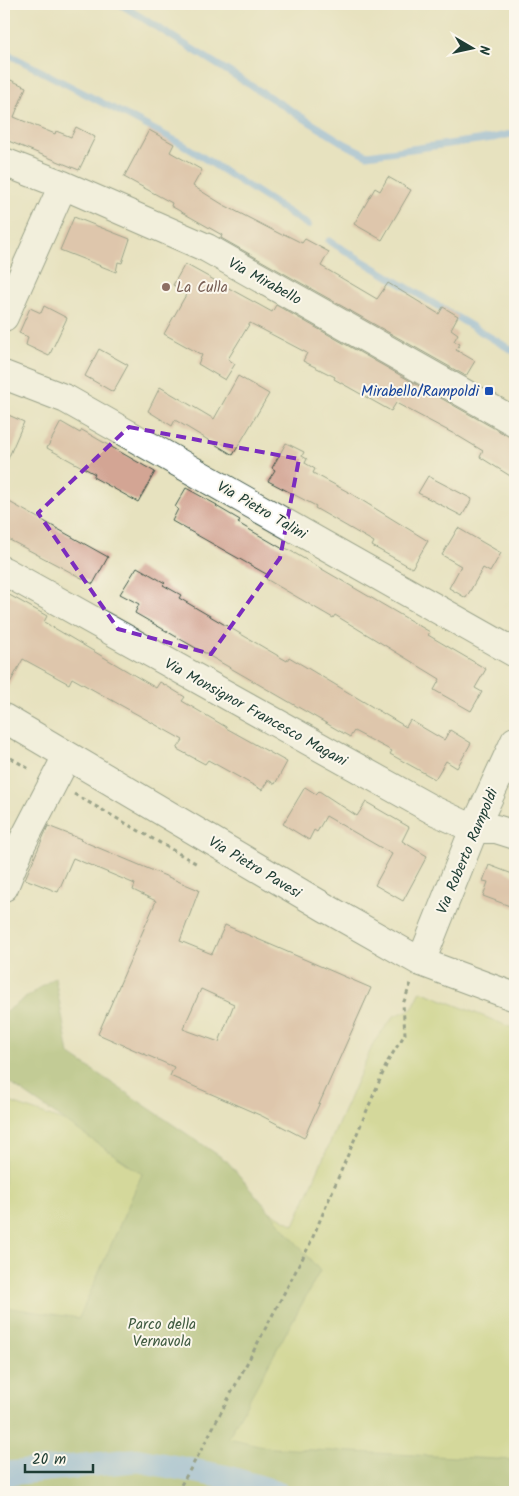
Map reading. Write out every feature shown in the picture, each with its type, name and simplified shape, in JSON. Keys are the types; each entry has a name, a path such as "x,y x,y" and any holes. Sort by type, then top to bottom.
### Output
{"street":[{"name":"Via Mirabello","path":"4,162 63,185 207,248 515,422"},
{"path":"4,317 63,185"},
{"name":"Via Pietro Talini","path":"4,375 66,399 515,653"},
{"name":"Via Monsignor Francesco Magani","path":"4,571 433,810 474,829 496,829 515,835"},
{"name":"Via Pietro Pavesi","path":"4,718 421,962 515,997"},
{"name":"Via Roberto Rampoldi","path":"421,962 474,829 515,741"},
{"path":"4,887 22,843 68,756"}],"path":[{"path":"177,1492 309,1246 388,1061 405,1034 403,1004 421,962"}],"highlighted area":[{"path":"129,427 299,459 280,558 211,654 118,629 38,513"}],"green space":[{"path":"55,977 69,1054 227,1161 320,1271 228,1438 272,1448 515,1460 515,1492 4,1492 4,1307 79,1318 142,1174 4,1079 4,1013"},
{"name":"Parco della Vernavola","path":"421,991 515,1029 515,1492 4,1492 4,1100 186,1165 294,1225 374,1042 394,1016 412,1009"}],"building":[{"path":"4,77 26,87 14,117 55,134 56,131 71,137 76,127 95,137 79,170 4,140"},
{"path":"149,130 174,144 170,152 202,170 193,186 222,204 282,235 284,234 302,243 305,239 329,252 321,266 377,299 388,283 439,314 443,307 458,316 451,329 458,334 454,341 460,344 456,350 475,361 466,376 221,238 222,235 171,206 172,203 124,177"},
{"path":"388,177 411,190 382,240 354,224 375,188 380,191"},
{"path":"74,217 130,239 122,263 118,262 116,272 60,250"},
{"path":"185,264 272,312 276,305 515,440 515,479 480,457 483,451 458,436 396,403 391,411 334,379 335,377 303,361 307,353 250,323 228,359 235,364 225,380 198,364 202,355 164,334 187,293 173,285"},
{"path":"44,306 67,318 49,356 26,345 28,337 19,333 30,308 41,313"},
{"path":"99,349 128,365 113,392 85,376"},
{"path":"238,376 269,394 233,455 175,420 172,426 148,411 160,387 214,419"},
{"path":"4,413 24,422 4,468"},
{"path":"61,422 80,433 82,430 155,472 138,502 93,477 95,474 47,448"},
{"path":"286,443 304,452 302,456 307,459 305,463 315,469 313,473 350,493 428,541 412,568 372,546 374,542 315,508 316,506 268,481 275,470 272,468"},
{"path":"428,476 472,499 462,516 418,493"},
{"path":"186,488 240,520 238,523 283,549 284,547 430,632 428,635 486,669 475,688 482,692 471,711 434,690 440,679 335,615 333,618 266,579 268,575 172,521 178,509 175,507"},
{"path":"4,499 108,557 93,584 4,537"},
{"path":"458,528 501,553 490,572 483,568 466,598 449,588 461,566 442,555"},
{"path":"137,567 165,583 163,585 181,595 179,598 287,661 289,657 406,727 410,720 444,740 450,730 471,743 457,768 446,761 435,779 390,754 392,751 354,731 350,737 135,613 139,604 120,594"},
{"path":"4,592 47,616 44,622 156,688 160,682 185,697 182,701 287,762 275,784 268,780 262,790 208,760 205,764 177,749 183,740 72,678 69,684 23,659 4,694"},
{"path":"305,787 316,794 319,791 357,816 366,802 409,827 402,841 427,856 403,901 375,885 392,854 326,816 317,832 314,830 309,840 283,824"},
{"path":"48,826 199,890 180,941 212,954 225,925 371,988 304,1138 262,1116 170,1076 174,1067 98,1034 156,901 133,890 135,884 73,858 58,892 25,879","holes":["201,989 234,1004 219,1042 183,1029"]},
{"path":"489,865 515,875 515,908 483,896 488,882 483,881"}],"waterway":[{"path":"120,4 345,144 367,155 493,138 515,133"},
{"path":"4,52 182,144 308,225"},
{"path":"329,241 515,352"},
{"path":"4,1474 137,1460 226,1477 276,1492"}],"place":[{"name":"La Culla","path":"166,287"},
{"name":"Mirabello/Rampoldi","path":"489,391"}]}
